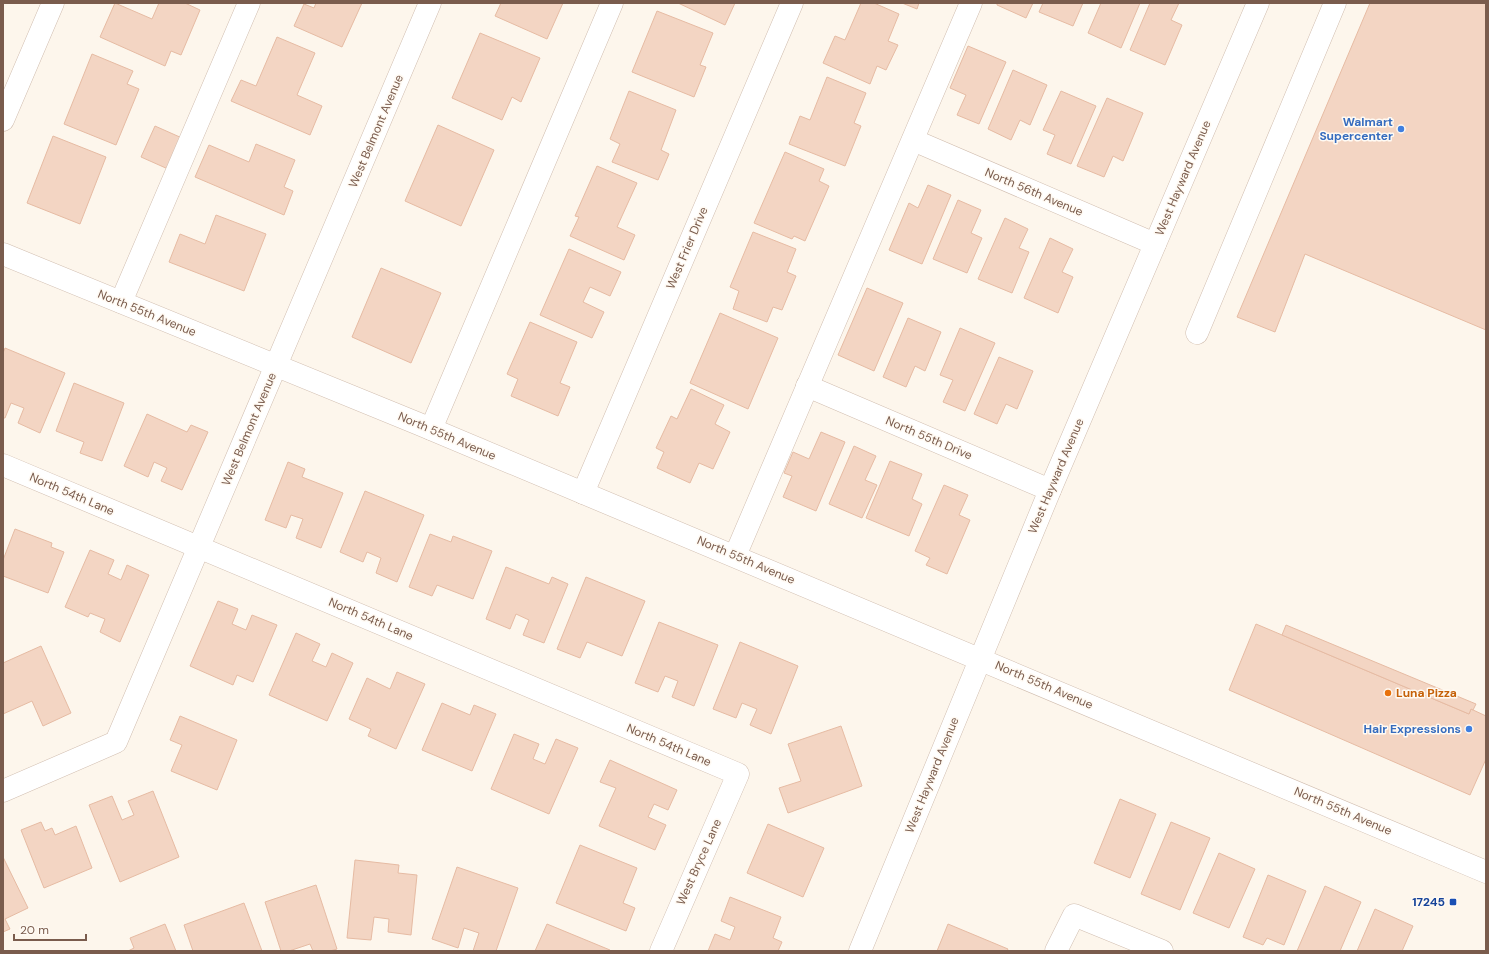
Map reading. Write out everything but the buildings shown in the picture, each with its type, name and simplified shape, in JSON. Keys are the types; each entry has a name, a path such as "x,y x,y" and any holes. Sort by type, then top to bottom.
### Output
{"street":[{"path":"3,120 53,3"},
{"path":"121,302 250,3"},
{"name":"West Belmont Avenue","path":"3,791 116,742 430,3"},
{"path":"431,429 612,3"},
{"name":"West Frier Drive","path":"583,493 792,3"},
{"path":"734,556 971,3"},
{"name":"West Hayward Avenue","path":"860,951 1050,490 1258,3"},
{"path":"1197,333 1335,3"},
{"name":"North 56th Avenue","path":"913,140 1155,244"},
{"name":"North 55th Avenue","path":"3,254 431,429 980,658 1486,872"},
{"name":"North 55th Drive","path":"807,386 1050,490"},
{"name":"North 54th Lane","path":"3,466 738,774"},
{"name":"West Bryce Lane","path":"660,951 738,774"},
{"path":"1056,951 1074,914 1162,951"}],"place":[{"name":"Walmart Supercenter","path":"1401,129"},
{"name":"Luna Pizza","path":"1388,693"},
{"name":"Hair Expressions","path":"1469,729"},
{"name":"17245","path":"1453,902"}]}
